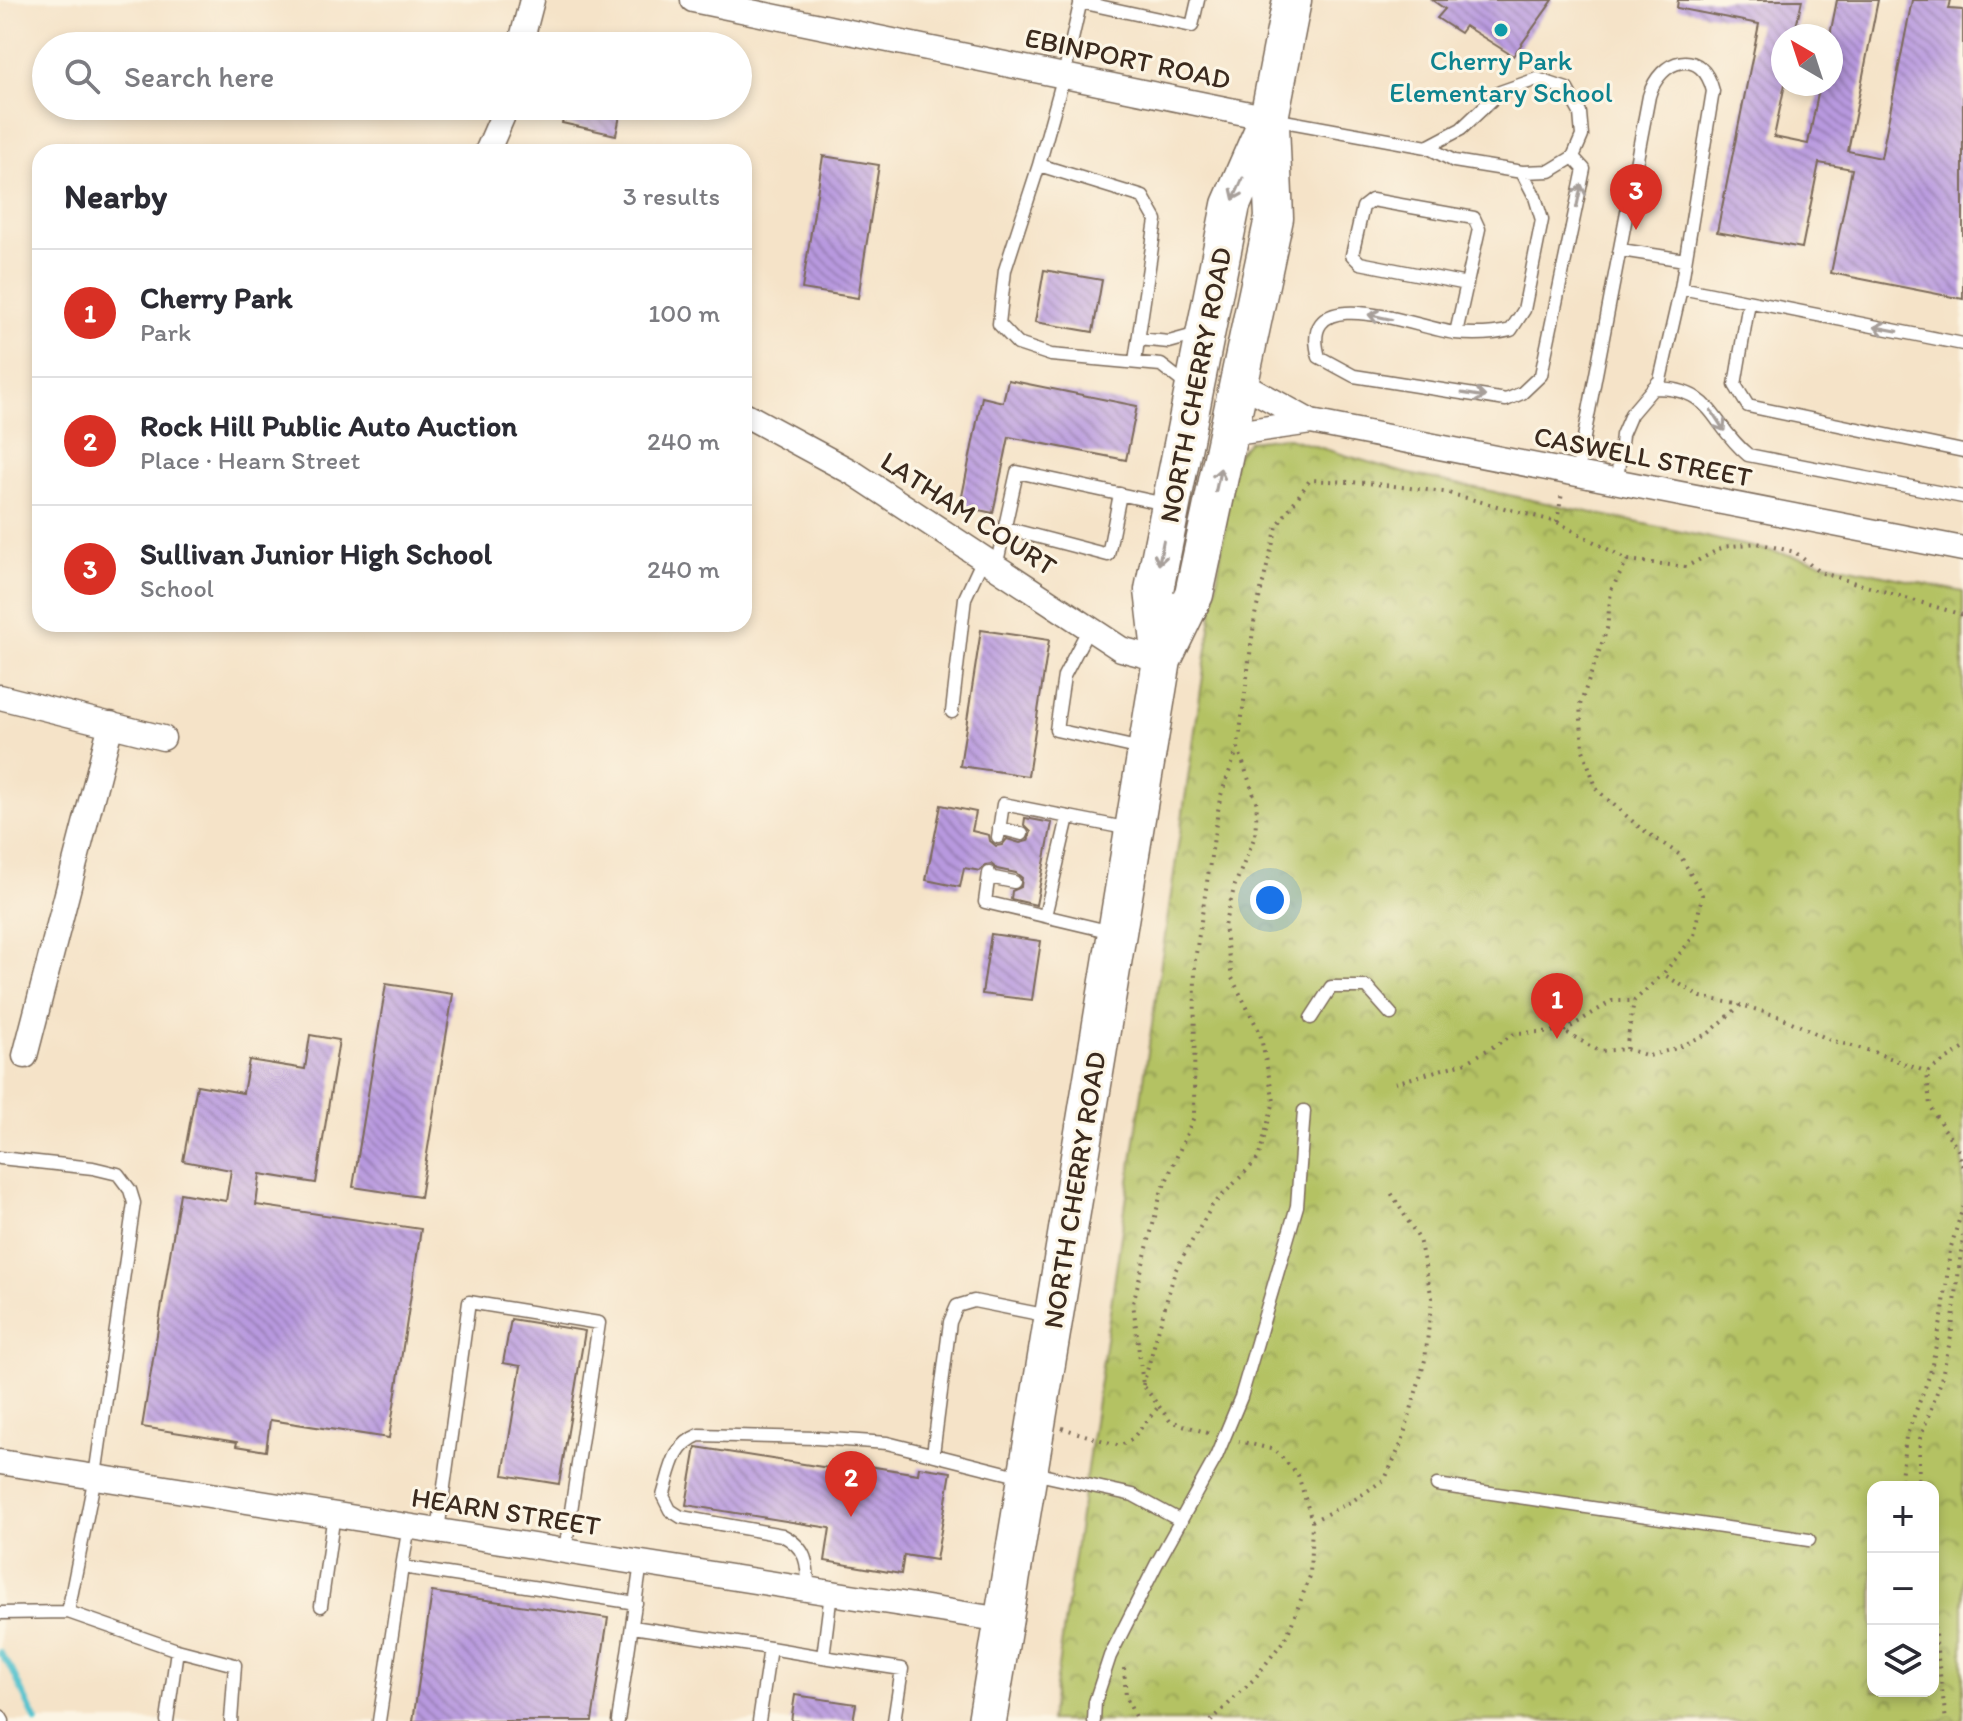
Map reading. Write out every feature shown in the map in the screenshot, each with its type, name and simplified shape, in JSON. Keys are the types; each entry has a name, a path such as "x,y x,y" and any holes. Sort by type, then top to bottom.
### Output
{"main road":[{"name":"NORTH CHERRY ROAD","path":"987,1721 1162,660 1154,590 1231,205 1269,118 1292,0"},
{"name":"NORTH CHERRY ROAD","path":"1162,660 1194,594 1274,218 1269,118"}],"street":[{"path":"524,32 532,0"},
{"name":"EBINPORT ROAD","path":"693,0 758,6 1269,118"},
{"path":"490,144 501,120"},
{"name":"CASWELL STREET","path":"1239,382 1311,422 1963,549"},
{"name":"LATHAM COURT","path":"752,418 855,474 1121,649 1162,660"},
{"name":"CASWELL STREET","path":"1228,434 1311,422"},
{"path":"0,697 163,738"},
{"path":"25,1056 111,724"},
{"name":"HEARN STREET","path":"0,1462 1003,1620"}],"lane":[{"path":"1194,391 1161,365 1051,355 1018,344 999,324 1005,270 1039,165 1064,75 1080,1 1192,26 1198,0"},
{"path":"1571,473 1594,387 1653,82 1670,66 1689,62 1699,64 1704,70 1713,91 1681,288 1660,380 1631,414 1622,435 1617,482"},
{"path":"1269,118 1427,147 1454,161 1522,172 1550,171 1573,157 1582,136 1580,113 1567,89 1537,79 1500,92 1461,129 1427,147"},
{"path":"1522,172 1542,220 1524,310 1511,330 1456,333 1348,310 1329,315 1319,327 1315,343 1319,357 1354,376 1506,400 1522,393 1541,375 1584,169 1573,157"},
{"path":"1039,165 1143,197 1156,220 1135,361"},
{"path":"1456,333 1467,284 1479,229 1474,218 1372,200 1363,207 1352,255 1360,263 1467,284"},
{"path":"1621,250 1685,260"},
{"path":"1681,288 1963,344"},
{"path":"1749,302 1735,385 1748,406 1963,451"},
{"path":"1139,339 1169,342 1205,332"},
{"path":"1653,388 1670,388 1688,393 1703,402 1734,444 1748,455 1963,497"},
{"path":"952,712 965,598 990,563 1005,528 1017,472 1171,505"},
{"path":"1005,528 1108,555 1120,494"},
{"path":"1089,628 1064,676 1056,730 1147,750"},
{"path":"1022,834 998,832 1003,804 1134,830"},
{"path":"1045,916 1045,889 1055,841 1068,817"},
{"path":"1014,882 989,875 985,902 1117,933"},
{"path":"1311,1018 1331,987 1367,987 1391,1014"},
{"path":"1094,1721 1095,1702 1110,1656 1224,1438 1241,1397 1297,1206 1304,1111"},
{"path":"0,1158 93,1168 118,1174 130,1190 134,1203 95,1476 68,1612"},
{"path":"933,1454 950,1322 957,1306 974,1301 1053,1317"},
{"path":"438,1531 469,1302 484,1304 599,1323 565,1551"},
{"path":"823,1657 820,1591 808,1560 796,1542 782,1535 681,1517 670,1510 663,1496 676,1454 686,1441 699,1435 887,1443 1133,1495 1181,1521"},
{"path":"1437,1485 1809,1540"},
{"path":"321,1606 334,1514"},
{"path":"379,1721 409,1526"},
{"path":"618,1721 641,1563"},
{"path":"402,1567 636,1603"},
{"path":"0,1613 68,1612 177,1650 235,1665 231,1721"},
{"path":"633,1627 902,1669 894,1721"},
{"path":"759,1721 770,1648"},
{"path":"167,1721 177,1650"}],"path":[{"path":"1557,522 1571,473"},
{"path":"1211,1721 1255,1678 1287,1636 1310,1576 1312,1521 1298,1475 1275,1450 1170,1421 1143,1385 1133,1303 1161,1193 1194,1117 1195,960 1220,798 1238,748 1255,615 1277,526 1310,480 1444,492 1557,522 1628,560 1686,567 1723,547 1757,543 1795,552 1819,572 1963,615"},
{"path":"1626,1049 1634,1001 1663,974 1694,936 1702,895 1680,855 1639,827 1597,790 1583,750 1580,705 1607,629 1611,590 1628,560"},
{"path":"1143,1385 1175,1271 1212,1206 1258,1159 1274,1101 1260,1033 1232,978 1224,926 1235,885 1255,836 1257,804 1238,748"},
{"path":"1663,974 1701,997 1781,1017 1830,1040 1927,1072"},
{"path":"1395,1083 1467,1062 1516,1033 1564,1031 1612,1001 1634,1001"},
{"path":"1564,1031 1599,1051 1626,1049 1649,1056 1677,1048 1709,1033 1741,1005"},
{"path":"1927,1072 1963,1049"},
{"path":"1927,1072 1930,1107 1958,1150 1963,1168"},
{"path":"1312,1521 1351,1502 1385,1479 1402,1442 1425,1360 1432,1298 1419,1239 1390,1191"},
{"path":"1902,1481 1906,1437 1930,1374 1943,1312 1950,1250 1963,1207"},
{"path":"1918,1481 1920,1439 1940,1384 1951,1337 1963,1235"},
{"path":"1036,1422 1120,1446 1132,1439 1159,1406"},
{"path":"1934,1625 1946,1721"},
{"path":"1122,1630 1126,1697 1137,1721"}],"green space":[{"path":"1285,437 1401,472 1963,592 1963,1721 1050,1721 1238,453 1249,441"}],"building":[{"name":"Cherry Park Elementary School","path":"1432,0 1553,0 1513,56 1465,26 1460,33 1437,18 1445,9"},
{"path":"1678,0 1802,0 1797,24 1771,24 1771,96 1783,96 1774,137 1808,144 1818,96 1843,96 1843,24 1832,24 1837,0 1878,0 1848,151 1881,158 1912,0 1951,0 1949,9 1963,10 1963,299 1831,273 1852,169 1819,163 1802,248 1717,232 1759,24 1677,8"},
{"path":"563,120 619,120 616,135 562,123"},
{"path":"823,156 879,165 858,298 802,289"},
{"path":"1044,270 1102,280 1093,332 1035,322"},
{"path":"1008,380 1137,406 1126,460 1009,437 993,513 960,506 982,397 1003,402"},
{"path":"981,630 1049,640 1028,776 960,766"},
{"path":"941,805 976,812 972,831 989,835 996,846 1007,839 1020,843 1028,841 1031,832 1024,825 1025,818 1052,823 1036,905 1011,899 1012,891 1021,887 1022,878 991,864 980,871 964,868 960,887 926,880"},
{"path":"991,934 1041,941 1032,1000 982,994"},
{"path":"386,984 453,994 420,1197 353,1187"},
{"path":"310,1035 339,1040 316,1183 260,1174 256,1205 421,1229 389,1438 270,1420 266,1451 236,1446 237,1442 142,1427 180,1193 226,1201 231,1170 183,1161 197,1085 243,1093 249,1060 305,1069"},
{"path":"511,1319 585,1331 559,1484 503,1475 521,1366 503,1363"},
{"path":"696,1447 848,1471 850,1463 918,1474 919,1467 951,1472 936,1560 904,1555 901,1574 825,1561 830,1528 686,1505"},
{"path":"432,1592 608,1618 592,1721 413,1721"},
{"path":"795,1695 856,1704 853,1721 791,1721"}],"waterway":[{"path":"0,1652 36,1721"}],"place":[{"name":"Cherry Park Elementary School","path":"1501,30"},
{"name":"Sullivan Junior High School","path":"1636,230"},
{"name":"Cherry Park","path":"1557,1039"},
{"name":"Rock Hill Public Auto Auction","path":"851,1517"}]}
